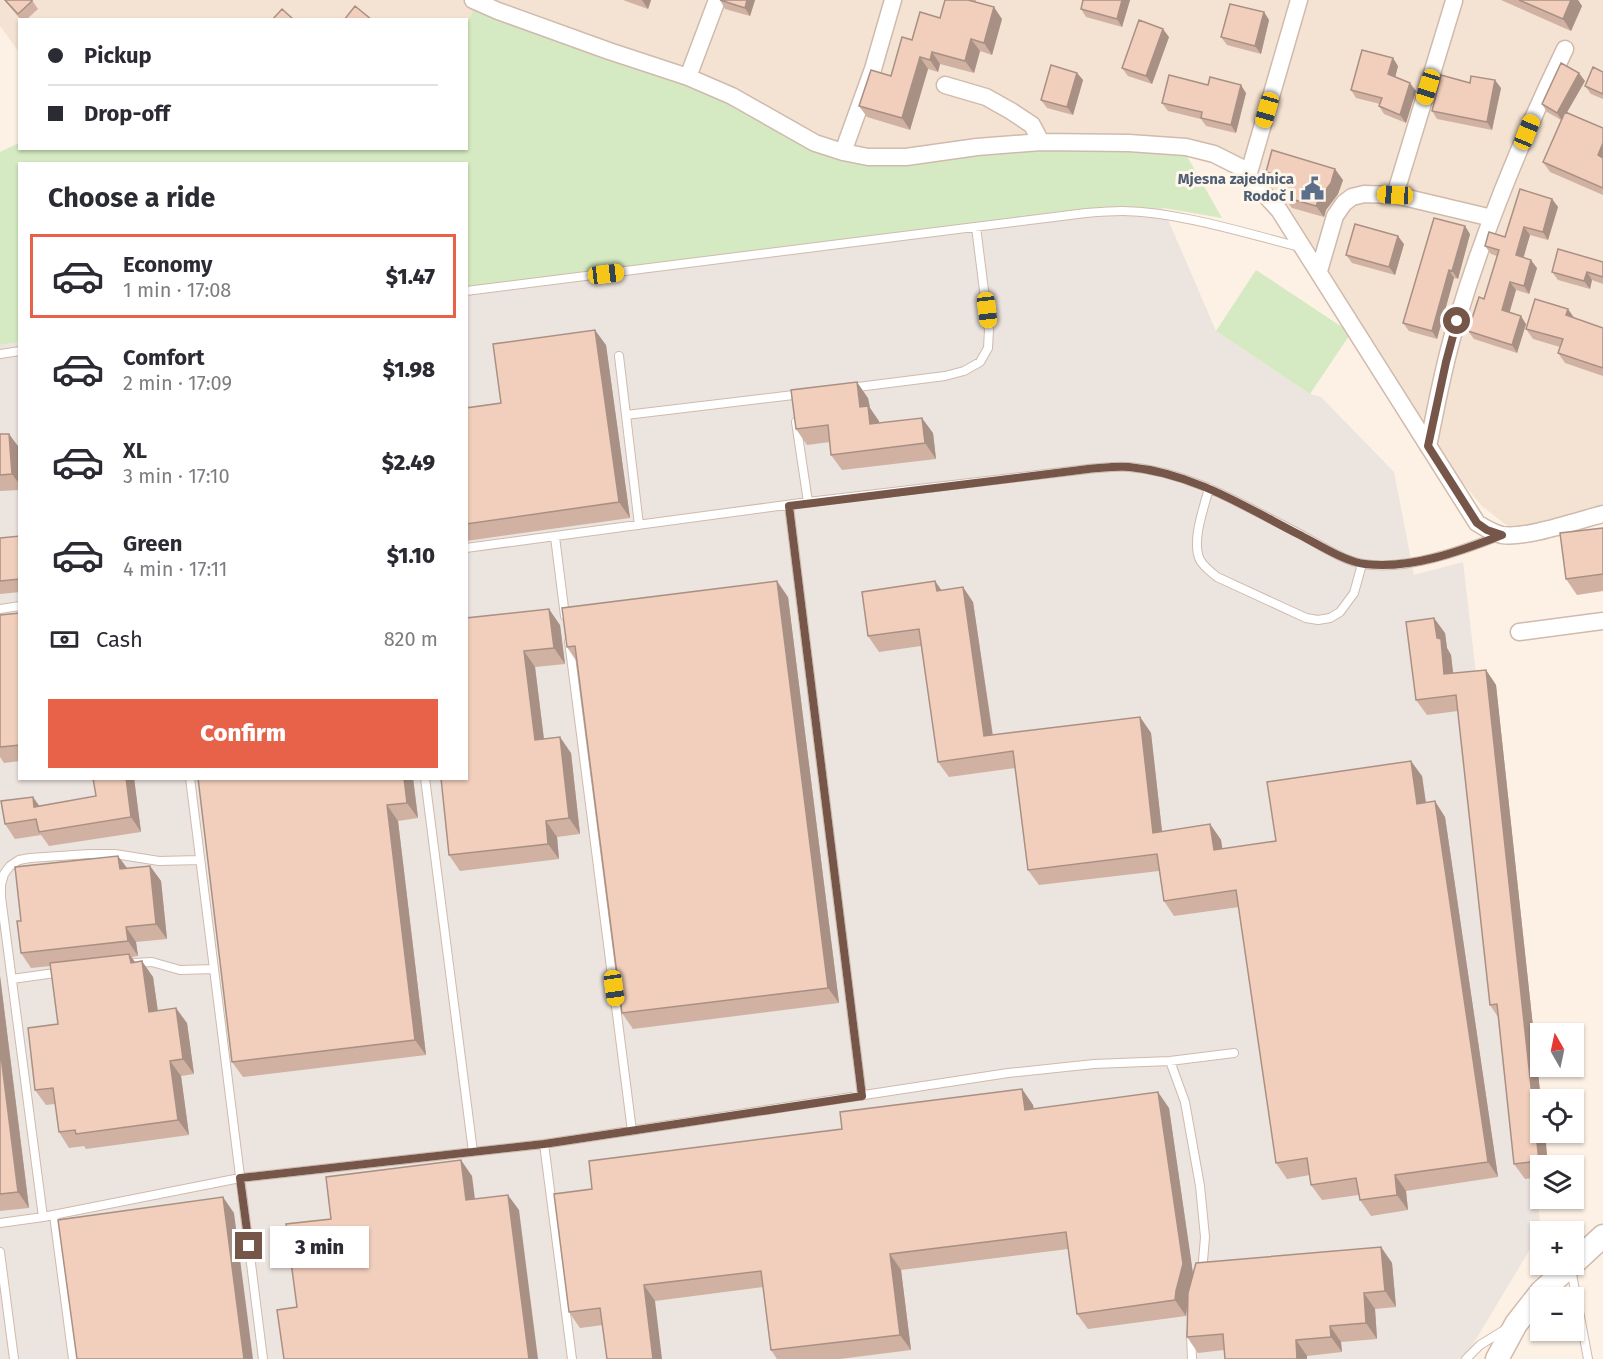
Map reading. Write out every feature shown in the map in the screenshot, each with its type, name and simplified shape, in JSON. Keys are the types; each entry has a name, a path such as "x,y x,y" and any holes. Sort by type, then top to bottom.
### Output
{"street":[{"path":"473,0 598,47 688,77 732,96 815,142 868,158 906,157 978,147 1041,142 1129,143 1186,147 1214,154 1240,167 1279,210 1477,523 1487,530 1502,535 1517,536 1603,514"},
{"path":"688,77 717,0"},
{"path":"843,152 873,69 893,0"},
{"path":"1248,176 1299,0"},
{"path":"1395,195 1454,1"},
{"path":"1428,446 1457,321 1492,218 1535,110 1565,49"},
{"path":"945,85 986,97 1011,111 1032,125 1041,142"},
{"path":"1318,271 1335,216 1344,203 1352,197 1364,194 1395,195 1492,218"},
{"path":"1519,632 1603,621"},
{"path":"1584,1254 1603,1236"},
{"path":"1497,1359 1516,1324 1541,1292 1561,1275"}],"lane":[{"path":"468,291 1086,213 1124,211 1204,223 1303,247"},
{"path":"839,389 945,376 964,371 980,362 988,348 989,330 976,227"},
{"path":"0,354 18,351"},
{"path":"619,356 639,525"},
{"path":"626,415 816,392"},
{"path":"792,395 794,406"},
{"path":"795,417 808,502"},
{"path":"468,548 808,502 1088,469 1129,467 1163,473 1209,488 1239,501 1341,556 1362,564 1384,566 1401,564 1472,547 1502,535"},
{"path":"1209,488 1198,533 1197,547 1205,567 1217,577 1306,618 1318,620 1330,618 1340,612 1354,593 1362,564"},
{"path":"789,506 862,1096"},
{"path":"555,537 566,620"},
{"path":"0,609 18,606"},
{"path":"567,632 632,1131"},
{"path":"190,780 263,1359"},
{"path":"425,780 473,1152"},
{"path":"43,1217 1,885 4,874 19,860 30,858 115,854 159,861 200,860"},
{"path":"130,963 152,962 180,970 214,969"},
{"path":"12,980 71,971"},
{"path":"0,1223 54,1215 240,1178 544,1144 1008,1073 1094,1064 1170,1061 1234,1053"},
{"path":"1170,1061 1185,1102 1200,1186 1205,1237 1203,1270 1200,1279"},
{"path":"544,1144 572,1359"},
{"path":"54,1215 73,1359"},
{"path":"0,1252 14,1359"},
{"path":"1574,1275 1588,1359"},
{"path":"1192,1319 1192,1359"},
{"path":"1466,1359 1480,1345 1516,1324"}],"shaded area":[{"path":"0,0 479,0 468,20 468,18 18,18 18,51 0,26"},
{"path":"483,0 1603,0 1603,513 1511,529 1482,506 1430,444 1256,173 1211,148 867,151 844,146 752,103"},
{"path":"1104,208 1163,208 1216,331 1310,394 1321,397 1394,472 1414,575 1463,562 1532,1155 1530,1155 1530,1209 1538,1209 1540,1221 1530,1221 1530,1249 1464,1359 0,1359 0,345 18,342 18,780 468,780 468,287"}],"green space":[{"path":"476,5 689,86 756,115 828,153 1038,147 1184,151 1222,218 1163,208 1104,208 468,287 468,162 18,162 18,342 0,345 0,152 18,143 18,150 468,150 468,20"},
{"path":"1256,270 1351,333 1310,394 1216,331"}],"building":[{"path":"5,0 32,0 32,1 18,14"},
{"path":"720,0 747,0 745,8"},
{"path":"945,0 968,0 994,7 984,43 971,39 965,61 932,52 930,60 920,57 902,118 859,106 871,70 891,76 902,37 912,40 920,12 940,18"},
{"path":"1083,0 1122,0 1117,19 1081,9"},
{"path":"1519,0 1571,0 1563,19"},
{"path":"1230,4 1264,12 1255,46 1221,37"},
{"path":"355,6 370,18 346,18"},
{"path":"282,9 292,18 274,18"},
{"path":"1139,20 1163,29 1146,76 1122,68"},
{"path":"1362,50 1393,58 1388,74 1410,83 1400,115 1379,106 1382,98 1351,90"},
{"path":"1561,63 1579,73 1557,113 1542,104"},
{"path":"1051,65 1077,73 1067,107 1041,100"},
{"path":"1593,67 1603,72 1603,94 1585,86"},
{"path":"1169,75 1208,85 1210,77 1241,85 1231,125 1201,118 1202,112 1162,103"},
{"path":"1441,75 1470,83 1471,76 1495,80 1487,122 1432,111"},
{"path":"1565,112 1603,128 1603,143 1598,155 1603,158 1603,188 1543,162"},
{"path":"1272,150 1335,169 1331,183 1316,206 1284,197 1289,179 1266,172"},
{"path":"1520,189 1552,199 1543,232 1524,227 1516,255 1531,260 1524,286 1510,282 1502,310 1521,316 1512,345 1468,331 1479,297 1484,299 1499,250 1485,246 1489,232 1505,237"},
{"path":"1434,218 1465,226 1452,271 1449,270 1432,331 1403,323"},
{"path":"1355,224 1398,236 1389,267 1346,255"},
{"path":"1558,249 1603,262 1603,277 1587,272 1584,281 1552,272"},
{"path":"1535,299 1568,309 1566,315 1603,328 1603,368 1558,353 1563,339 1526,329"},
{"path":"595,330 619,502 468,524 468,408 501,403 493,344"},
{"path":"857,382 860,407 868,406 870,424 922,418 925,443 831,455 828,425 796,429 791,390"},
{"path":"0,434 9,434 12,474 0,475"},
{"path":"1603,528 1603,574 1566,579 1560,533"},
{"path":"18,536 18,579 0,581 0,538"},
{"path":"777,581 828,988 622,1013 575,646 567,647 562,608"},
{"path":"935,581 937,591 963,587 984,736 1140,717 1153,833 1210,824 1214,850 1276,841 1267,782 1411,761 1417,804 1435,801 1488,1162 1395,1175 1397,1195 1360,1200 1356,1178 1311,1185 1307,1158 1276,1163 1236,890 1164,901 1157,854 1028,870 1013,751 938,762 919,629 868,636 862,592"},
{"path":"549,609 554,648 524,651 535,740 560,737 569,818 546,821 548,844 449,855 441,780 468,780 468,618"},
{"path":"18,613 18,745 0,747 0,615"},
{"path":"1434,618 1437,638 1441,639 1444,674 1486,670 1531,1089 1530,1143 1537,1143 1538,1155 1530,1155 1530,1162 1514,1164 1497,1004 1490,1005 1456,695 1416,700 1406,622"},
{"path":"93,780 126,780 131,817 39,832 36,819 5,824 1,801 33,797 34,807 96,796"},
{"path":"198,780 404,780 407,803 387,805 415,1040 232,1062"},
{"path":"118,856 120,869 150,866 156,924 126,927 128,941 21,953 17,921 21,921 15,867"},
{"path":"129,954 131,963 142,961 149,1012 176,1008 183,1059 170,1061 178,1120 76,1134 75,1130 59,1132 53,1088 35,1090 28,1028 58,1024 50,963"},
{"path":"0,1048 18,1192 0,1194"},
{"path":"1022,1089 1025,1110 1158,1092 1183,1264 1175,1300 1077,1314 1066,1232 890,1254 900,1335 771,1350 761,1271 644,1285 653,1359 607,1359 600,1308 569,1312 554,1194 592,1189 589,1161 842,1129 840,1112"},
{"path":"461,1160 466,1200 508,1195 529,1359 284,1359 277,1310 297,1307 286,1224 331,1219 326,1177"},
{"path":"223,1197 244,1359 77,1359 58,1220"},
{"path":"1381,1247 1385,1291 1364,1293 1366,1323 1330,1326 1331,1337 1296,1340 1297,1359 1225,1359 1223,1334 1187,1337 1188,1293 1196,1263"}],"place":[{"name":"Mjesna zajednica Rodoč I","path":"1312,188"}],"route":[{"path":"249,1246 240,1178 544,1144 862,1096 789,506 1088,469 1129,467 1163,473 1200,484 1239,501 1341,556 1362,564 1384,566 1401,564 1472,547 1502,535 1487,530 1477,523 1428,446 1457,321"}]}
